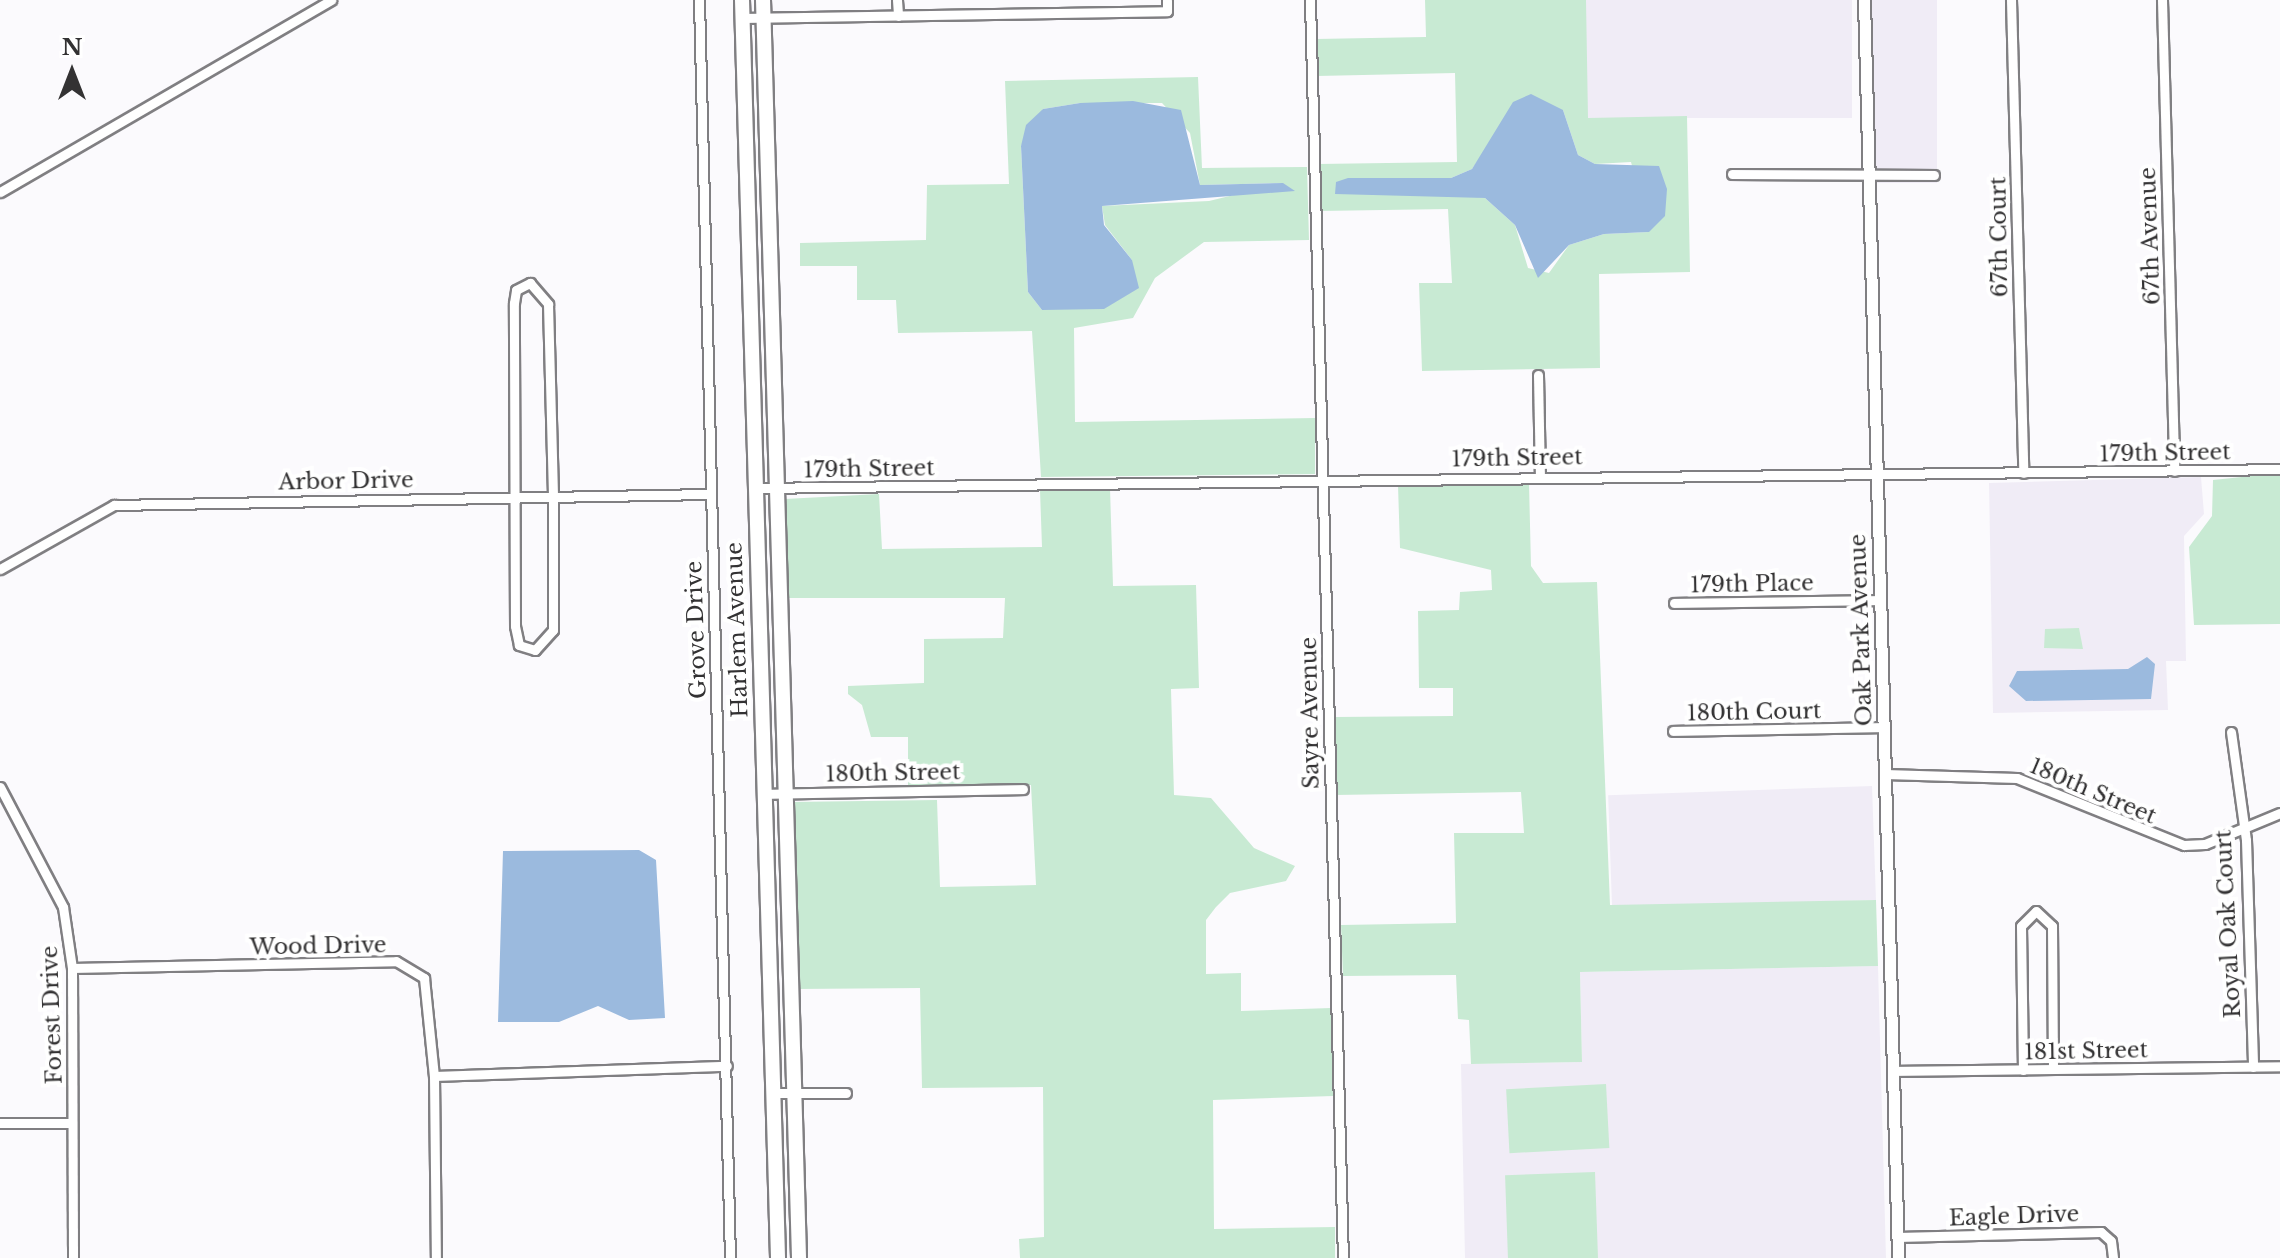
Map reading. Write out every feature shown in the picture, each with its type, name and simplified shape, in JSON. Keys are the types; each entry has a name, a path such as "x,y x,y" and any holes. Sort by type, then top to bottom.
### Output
{"main road":[{"name":"Harlem Avenue","path":"742,0 778,1258"},
{"name":"Harlem Avenue","path":"763,0 799,1258"},
{"path":"747,195 769,194"}],"street":[{"path":"0,192 331,0"},
{"name":"Grove Drive","path":"699,0 730,1258"},
{"path":"897,0 898,16"},
{"path":"1036,0 1036,13"},
{"name":"Sayre Avenue","path":"1310,0 1343,1258"},
{"name":"Oak Park Avenue","path":"1864,0 1898,1258"},
{"name":"67th Court","path":"2011,0 2023,473"},
{"name":"67th Avenue","path":"2162,0 2174,471"},
{"path":"742,18 1036,13 1167,5"},
{"path":"1732,174 1868,172 1934,175"},
{"path":"530,283 548,304 553,496 553,630 535,650 519,645 515,626 514,303 516,290 530,283"},
{"path":"1538,375 1540,476"},
{"name":"179th Street","path":"755,488 1322,478 2280,469"},
{"name":"Arbor Drive","path":"0,569 114,505 710,494"},
{"name":"179th Place","path":"1674,603 1880,600"},
{"name":"180th Court","path":"1673,731 1883,727"},
{"name":"Royal Oak Court","path":"2231,732 2243,829 2253,1067"},
{"name":"180th Street","path":"1885,774 2017,778 2164,842 2205,844 2280,813"},
{"name":"Forest Drive","path":"0,787 52,878 72,968 73,1258"},
{"name":"180th Street","path":"763,794 1023,789"},
{"path":"2023,1070 2021,926 2036,911 2052,926 2053,1069"},
{"name":"Wood Drive","path":"72,968 396,961 424,978 434,1076 436,1258"},
{"path":"434,1076 727,1066"},
{"name":"181st Street","path":"1893,1071 2280,1066"},
{"path":"774,1093 846,1093"},
{"path":"0,1123 72,1123"},
{"name":"Eagle Drive","path":"1897,1237 2101,1232 2111,1241 2113,1258"}],"shaded area":[{"path":"1586,0 1852,0 1852,118 1586,118"},
{"path":"1871,0 1937,0 1937,183 1871,183"},
{"path":"2201,477 2204,514 2184,536 2186,661 2166,661 2168,710 1993,713 1989,483"},
{"path":"1872,786 1876,900 1612,909 1608,795"},
{"path":"1878,966 1886,1258 1465,1258 1461,1064 1582,1062 1580,972"}],"green space":[{"path":"1425,0 1586,0 1588,118 1687,116 1690,272 1599,274 1600,368 1422,371 1419,283 1452,283 1448,209 1319,211 1318,164 1457,162 1455,73 1317,76 1316,39 1426,37","holes":["1563,110 1578,155 1595,164 1631,162 1649,232 1604,234 1569,245 1549,273 1528,268 1515,225 1485,198 1348,178 1451,178 1472,169 1488,146"]},
{"path":"1198,77 1202,168 1307,167 1309,240 1204,242 1155,278 1133,318 1074,328 1075,422 1315,418 1315,474 1041,477 1032,331 898,333 896,300 857,300 857,266 800,266 800,243 926,240 927,185 1009,184 1005,81","holes":["1080,103 1162,103 1190,133 1200,185 1283,183 1209,201 1102,206 1105,225 1132,260 1042,310 1028,292 1021,146 1043,109"]},
{"path":"2280,473 2280,624 2194,625 2189,547 2212,516 2213,480"},
{"path":"1529,483 1531,566 1543,583 1597,582 1610,905 1876,900 1878,966 1580,972 1582,1062 1471,1064 1469,1020 1458,1019 1456,975 1343,976 1341,925 1456,923 1454,833 1524,833 1521,792 1335,795 1335,717 1453,716 1453,688 1419,688 1418,611 1459,610 1460,592 1492,590 1491,570 1400,548 1398,485"},
{"path":"1110,488 1113,586 1196,585 1199,688 1171,689 1174,795 1211,798 1254,848 1295,866 1286,881 1230,893 1216,907 1206,920 1206,974 1241,973 1241,1011 1331,1008 1333,1096 1213,1100 1214,1229 1335,1227 1335,1258 1020,1258 1019,1239 1044,1237 1043,1087 922,1088 920,988 796,989 791,802 937,800 940,887 1036,885 1031,785 908,787 908,737 871,737 862,705 848,694 848,686 924,683 924,639 1003,638 1005,598 786,598 785,499 879,494 882,549 1042,547 1040,490"},
{"path":"2079,628 2083,649 2044,648 2045,629"},
{"path":"1606,1084 1609,1148 1509,1153 1506,1089"},
{"path":"1595,1172 1598,1258 1508,1258 1505,1175"}],"water":[{"path":"1531,94 1563,110 1578,155 1595,164 1659,166 1667,189 1665,216 1649,232 1604,234 1569,245 1538,278 1515,225 1485,198 1335,194 1336,182 1348,178 1451,178 1472,169 1513,102"},
{"path":"1133,101 1181,110 1200,185 1283,183 1295,191 1102,206 1104,225 1132,260 1139,288 1104,309 1042,310 1028,292 1021,146 1026,125 1043,109 1080,103"},
{"path":"2147,657 2155,664 2151,699 2026,701 2009,686 2017,671 2128,669"},
{"path":"639,850 656,860 665,1018 629,1020 598,1006 559,1022 498,1022 503,851"}]}
